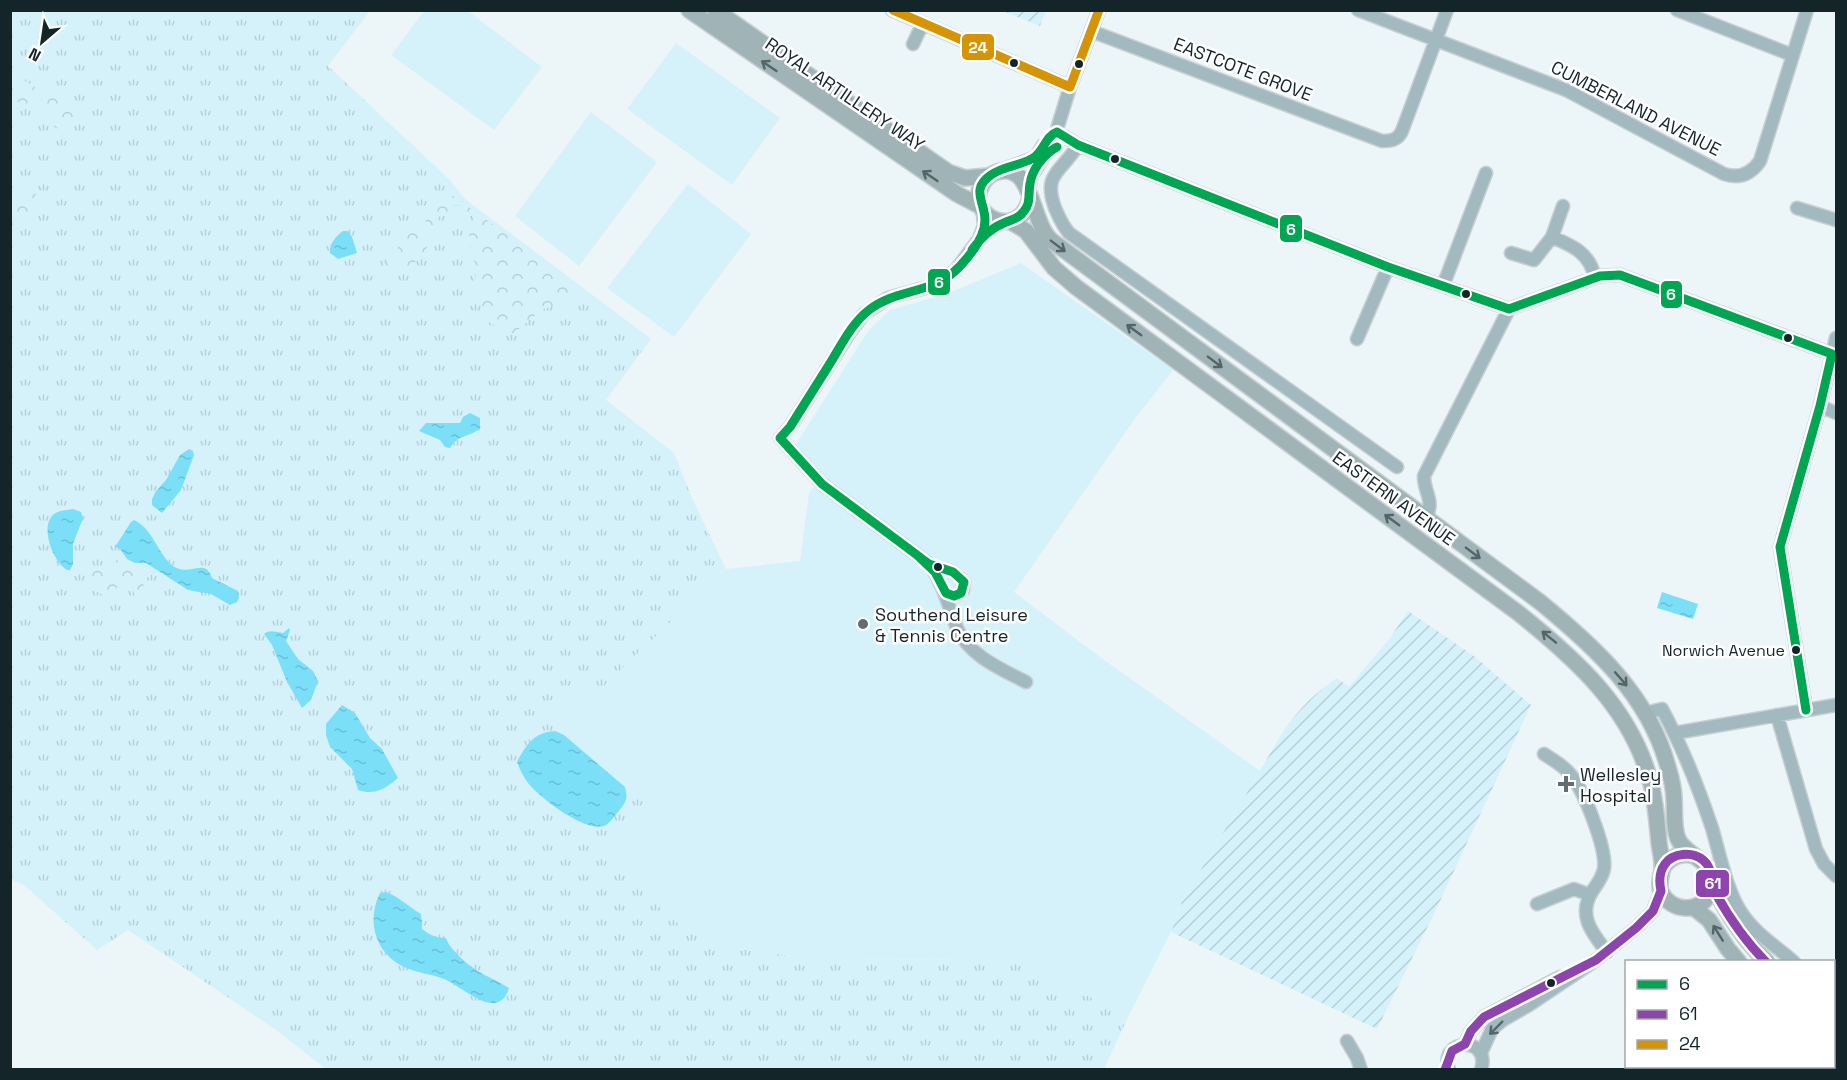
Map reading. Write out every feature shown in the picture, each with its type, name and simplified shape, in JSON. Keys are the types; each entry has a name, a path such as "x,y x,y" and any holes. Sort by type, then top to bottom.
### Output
{"main road":[{"name":"ROYAL ARTILLERY WAY","path":"689,10 982,209"},
{"name":"ROYAL ARTILLERY WAY","path":"715,10 948,172 965,178 992,174"},
{"name":"EASTERN AVENUE","path":"992,174 1008,171 1025,182 1038,223 1052,241 1573,629 1618,675 1645,713 1656,732 1668,767 1674,795 1678,838 1692,855 1709,866 1713,885 1736,926 1765,960"},
{"path":"982,209 980,189 992,174"},
{"path":"1008,221 1023,213 1028,206 1030,195"},
{"name":"EASTERN AVENUE","path":"982,209 990,218 1008,221 1026,231 1054,268 1076,287 1517,612 1571,657 1603,690 1616,708 1642,756 1656,808 1662,869 1659,881 1661,891"},
{"path":"1662,869 1676,856 1692,855"},
{"path":"1686,907 1708,897 1713,885"},
{"path":"1661,891 1669,902 1686,907 1709,920 1737,960"}],"street":[{"path":"892,10 1070,87"},
{"path":"1057,132 1070,87 1099,10"},
{"name":"CUMBERLAND AVENUE","path":"1358,10 1566,90 1731,176 1745,175 1756,168 1760,161 1792,55"},
{"path":"1437,40 1447,10"},
{"path":"1678,11 1792,55 1807,10"},
{"path":"914,44 923,23"},
{"name":"EASTCOTE GROVE","path":"1091,31 1382,141 1395,140 1402,131 1437,40"},
{"path":"1046,149 1055,116 1070,87"},
{"path":"1057,132 1078,145 1388,267 1509,309 1595,278 1620,275 1832,354"},
{"path":"1030,195 1031,177 1046,149 1050,135 1057,132"},
{"path":"992,174 1036,157 1046,149 1078,145"},
{"path":"1078,145 1053,178 1049,188 1060,221 1069,233 1397,467"},
{"path":"1443,286 1486,173"},
{"path":"1511,253 1532,261 1552,237 1563,206"},
{"path":"1797,207 1836,220"},
{"path":"944,591 951,596 957,595 963,590 964,582 953,573 929,564 822,484 780,438 790,427 850,332 864,314 888,298 928,287 947,278 965,260 980,239 984,225 982,209"},
{"path":"980,239 1008,221"},
{"path":"1552,237 1571,245 1584,254 1595,278"},
{"path":"1359,340 1388,267"},
{"path":"1426,518 1431,501 1424,483 1424,476 1509,309"},
{"path":"1806,710 1780,547 1820,406 1836,339"},
{"path":"1820,406 1836,413"},
{"path":"929,564 944,591 957,629 968,645 991,663 1026,682"},
{"path":"1675,733 1836,705"},
{"path":"1645,713 1662,709 1675,733 1692,770 1739,909 1755,929 1792,960"},
{"path":"1778,715 1815,849 1824,864 1836,876"},
{"path":"1544,754 1569,772 1585,797 1604,863 1602,877 1586,904 1586,918 1592,932 1607,952"},
{"path":"1537,904 1574,889 1590,895"},
{"path":"1481,1053 1487,1037 1498,1025 1596,960 1636,928 1653,911 1661,891"},
{"path":"1636,928 1665,910 1686,907"},
{"path":"1465,1044 1471,1031 1484,1017 1596,960"},
{"path":"1347,1041 1361,1070"},
{"path":"1447,1068 1450,1053 1454,1048 1465,1044 1471,1045 1481,1053 1483,1059 1481,1070"}],"green space":[{"path":"10,11 370,11 328,66 450,180 464,198 651,339 606,400 674,453 691,496 726,569 601,689 529,706 644,802 599,855 645,892 672,919 708,945 825,960 1009,959 1129,1015 1104,1069 326,1069 276,1030 128,930 97,950 25,886 11,879"},
{"path":"424,11 468,11 542,67 494,130 391,55"},
{"path":"1003,11 1046,11 1040,26"},
{"path":"676,43 780,118 732,185 627,109"},
{"path":"10,73 84,116 73,117 72,128 57,129 38,108 25,103 11,102"},
{"path":"591,112 657,162 579,266 515,216"},
{"path":"688,184 751,234 674,337 607,288"},
{"path":"20,190 35,193 38,201 27,218 11,225 11,199"},
{"path":"456,196 587,295 541,310 512,335 483,319 484,312 478,302 478,289 474,284 477,267 472,257 469,234 474,217 460,205 453,205 446,214 438,217 434,226 427,228 425,226 427,232 424,239 428,245 416,262 404,270 384,276 381,268 411,232 425,224 428,210 438,198"},
{"name":"Southend Leisure & Tennis Centre","path":"1021,263 1173,370 1134,420 1014,592 1100,657 1260,771 1182,901 1171,932 1129,1015 1009,959 825,960 708,945 672,919 645,892 599,855 644,802 528,706 601,689 726,569 800,561 809,493 821,475 796,444 869,330 890,310 946,294"},
{"path":"121,555 142,559 155,569 155,572 145,579 142,591 136,598 131,586 119,586 107,595 97,592 89,581 90,571 95,567 103,566 111,574 110,568"},
{"path":"1408,611 1474,656 1531,705 1434,914 1377,1029 1171,932 1182,901 1286,727 1309,700 1337,678 1349,687 1390,638"}],"water":[{"path":"343,231 348,231 352,237 357,253 338,259 330,253 330,250 334,240"},
{"path":"470,413 480,418 480,428 457,440 450,448 445,447 440,440 419,431 426,423 460,423 463,417"},
{"path":"189,449 194,455 181,490 162,513 152,505 152,499 180,455"},
{"path":"73,509 81,512 83,518 73,544 73,564 70,570 67,570 53,552 48,527 54,514"},
{"path":"134,520 141,524 173,566 185,570 205,569 212,578 238,591 237,602 230,605 211,594 188,590 146,563 135,563 127,559 120,549 115,547"},
{"path":"1662,592 1698,604 1693,619 1657,608"},
{"path":"289,628 286,641 298,659 313,671 318,681 311,700 302,708 287,682 272,645 264,634 271,631 283,633"},
{"path":"342,705 355,713 370,738 382,749 398,778 385,788 370,792 358,790 352,769 330,747 326,735 326,724"},
{"path":"555,731 564,735 625,787 625,803 606,825 598,827 587,825 564,813 534,789 523,775 517,762 527,745 541,734"},
{"path":"386,892 421,914 422,929 433,936 446,938 466,962 509,988 504,998 497,1003 488,1003 444,979 409,969 394,961 380,945 374,925 374,914 380,893"}],"transit line":[{"name":"24","path":"893,10 1070,87 1099,10"},
{"name":"6","path":"780,438 790,427 847,336 869,310 885,300 942,280 968,257 979,242 984,229 985,220 980,191 985,180 1001,170 1033,158 1057,132 1078,145 1388,267 1509,309"},
{"name":"6","path":"972,250 990,231 1022,214 1028,205 1031,178 1036,168 1043,158 1057,147"},
{"name":"6","path":"1509,309 1600,276 1620,275 1832,354"},
{"name":"6","path":"1806,710 1780,547 1820,406 1832,354"},
{"name":"6","path":"780,438 822,484"},
{"name":"6","path":"822,484 917,555"},
{"name":"6","path":"822,484 917,555"},
{"name":"6","path":"917,555 929,564 953,572 964,582 961,593 954,596 946,593 935,572 917,555"},
{"name":"61","path":"1661,891 1661,874 1668,860 1683,854 1699,857 1709,868 1714,890 1727,912 1764,960"},
{"name":"61","path":"1445,1070 1452,1051 1465,1044 1471,1031 1484,1017 1596,960 1636,928 1653,911 1661,891"}],"place":[{"name":"Southend Leisure & Tennis Centre","path":"863,624"},
{"name":"Norwich Avenue","path":"1796,650"},
{"name":"Wellesley Hospital","path":"1566,784"}]}
